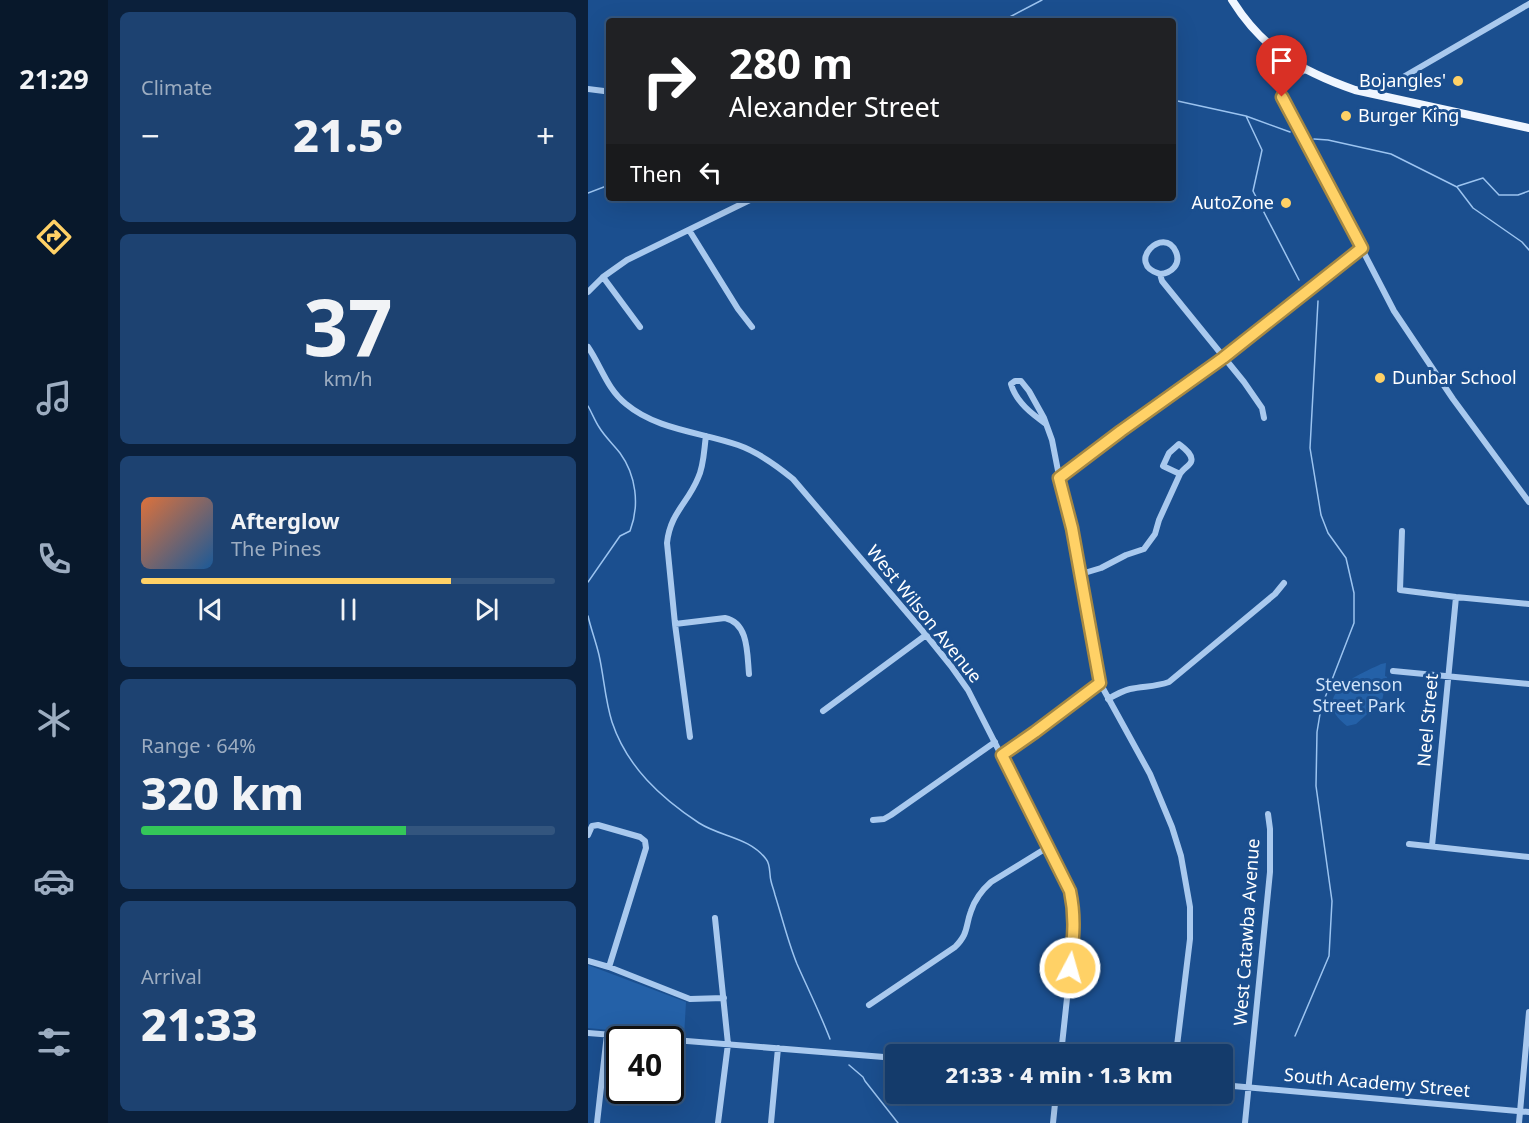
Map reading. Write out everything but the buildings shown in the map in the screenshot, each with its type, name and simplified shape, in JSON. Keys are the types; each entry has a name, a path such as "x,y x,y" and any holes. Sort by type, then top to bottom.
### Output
{"main road":[{"path":"1232,0 1250,25 1285,58 1330,81 1355,90 1529,128"}],"street":[{"path":"1374,94 1529,4"},
{"path":"1285,58 1277,71 1276,81 1282,97 1394,311 1452,399 1529,502"},
{"path":"1282,97 1283,87 1287,80 1306,70"},
{"path":"588,89 604,91"},
{"path":"588,292 603,277 627,260 748,201"},
{"path":"689,230 738,309 752,327"},
{"path":"1163,242 1174,248 1177,260 1172,271 1160,274 1149,269 1146,257 1151,246 1163,242"},
{"path":"1059,478 1223,358 1362,248"},
{"path":"1160,274 1162,281 1244,382 1262,408 1263,418"},
{"path":"603,277 640,327"},
{"name":"West Wilson Avenue","path":"588,347 616,394 637,412 662,424 754,452 793,479 926,635 968,690 1048,846 1070,891 1074,906 1075,924 1061,1044"},
{"path":"1046,424 1017,398 1012,388 1013,382 1017,380 1026,386 1046,424 1052,440 1072,528 1100,683 1150,774 1181,856 1190,907 1190,939 1177,1044"},
{"path":"690,737 675,624 668,535 674,518 699,477 706,436"},
{"path":"1081,574 1144,549 1155,534 1180,474 1191,462 1192,459 1179,444 1170,453 1163,466 1180,474"},
{"path":"1402,531 1400,590 1529,604"},
{"path":"1108,699 1132,689 1169,682 1275,594 1284,583"},
{"name":"Neel Street","path":"1432,846 1456,597"},
{"path":"675,624 731,619 744,634 749,674"},
{"path":"823,711 926,635"},
{"path":"1393,671 1529,684"},
{"path":"1002,755 1100,683"},
{"path":"873,820 884,819 891,815 995,742"},
{"name":"West Catawba Avenue","path":"1245,1123 1268,892 1270,850 1268,814"},
{"path":"589,833 592,826 598,825 640,837 645,841 646,848 609,967"},
{"path":"1409,844 1529,857"},
{"path":"869,1005 955,947 965,935 971,910 984,888 1048,846"},
{"path":"716,918 728,1044 718,1123"},
{"path":"588,961 690,999 724,998"},
{"path":"1519,1123 1529,1012"},
{"path":"588,1033 606,1034"},
{"path":"684,1040 885,1057"},
{"path":"597,1123 606,1043"},
{"path":"771,1123 778,1048"},
{"name":"South Academy Street","path":"1233,1086 1529,1112"},
{"path":"1053,1123 1055,1104"}],"green space":[{"name":"Stevenson Street Park","path":"1386,663 1385,676 1387,677 1382,701 1356,724 1347,726 1334,711 1332,702 1335,695 1340,688 1356,676"},
{"path":"588,965 686,1002 684,1037 684,1026 606,1026 606,1030 588,1028"}],"waterway":[{"path":"1008,18 1042,0"},
{"path":"1176,101 1246,116 1290,132"},
{"path":"1246,116 1262,150 1253,191 1299,280"},
{"path":"1314,139 1391,154 1457,187 1473,208 1522,242 1529,250"},
{"path":"1458,186 1483,178 1499,195 1518,195 1529,191"},
{"path":"588,193 606,186"},
{"path":"1295,1036 1329,956 1332,901 1316,786 1317,732 1321,708 1354,623 1354,593 1346,558 1328,533 1321,515 1310,448 1318,301"},
{"path":"588,406 601,431 620,453 630,471 635,490 635,511 630,531 620,536 588,582"},
{"path":"588,616 599,655 612,722 618,738 636,767 671,803 699,823 751,846 768,861 770,878 794,956 830,1039"},
{"path":"849,1065 863,1077 898,1123"}],"place":[{"name":"Bojangles'","path":"1458,81"},
{"name":"Burger King","path":"1346,116"},
{"name":"AutoZone","path":"1286,203"},
{"name":"Dunbar School","path":"1380,378"}],"route":[{"path":"1070,968 1075,924 1070,891 1002,755 1100,683 1072,528 1059,478 1223,358 1362,248 1282,97"}]}
